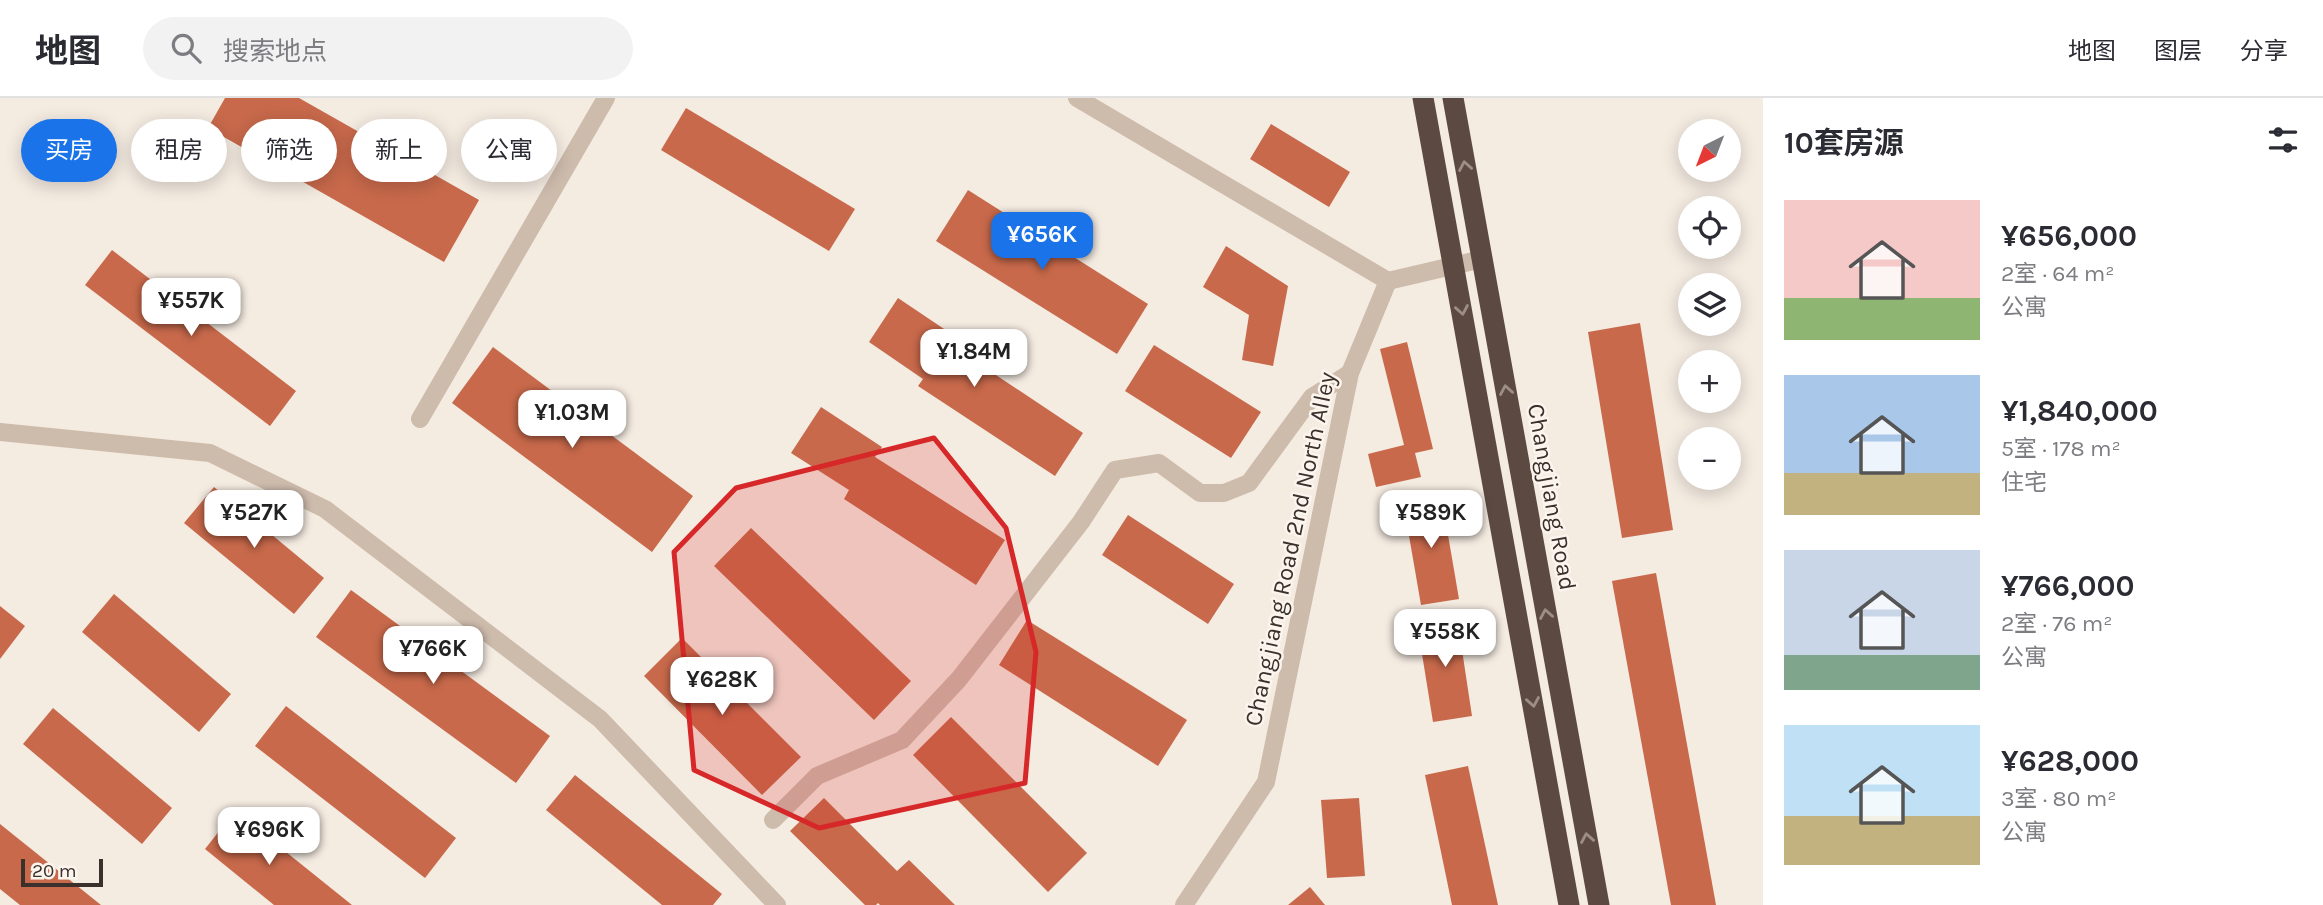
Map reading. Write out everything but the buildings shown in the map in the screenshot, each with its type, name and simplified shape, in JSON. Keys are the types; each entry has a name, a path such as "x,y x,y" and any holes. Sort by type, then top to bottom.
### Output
{"highway":[{"path":"1423,98 1569,905"},
{"name":"Changjiang Road","path":"1453,98 1599,905"}],"street":[{"path":"420,419 606,98"},
{"path":"1077,98 1388,281 1482,259"},
{"name":"Changjiang Road 2nd North Alley","path":"1184,905 1266,782 1350,373 1388,281"},
{"path":"773,820 817,776 902,740 968,668 1081,522 1115,470 1159,463 1200,493 1224,493 1249,483 1312,397 1350,373"},
{"path":"0,432 210,453 325,509 600,719 778,905"}],"highlighted area":[{"path":"934,438 1006,528 1036,652 1025,783 819,828 694,770 674,552 736,488"}]}
